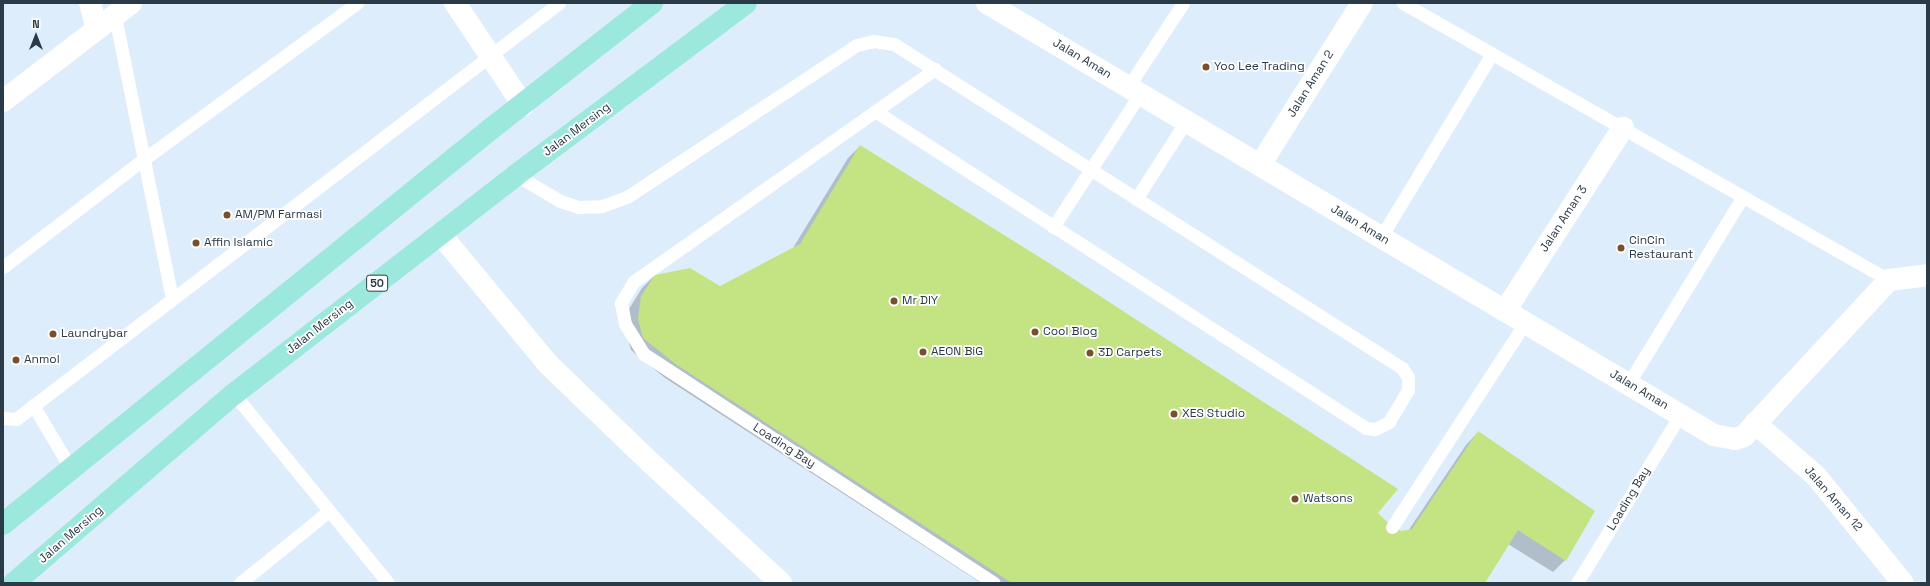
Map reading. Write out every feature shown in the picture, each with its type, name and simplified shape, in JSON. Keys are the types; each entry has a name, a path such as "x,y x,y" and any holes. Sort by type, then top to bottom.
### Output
{"highway":[{"path":"3,524 492,128 523,105 612,32 652,3"},
{"name":"Jalan Mersing","path":"17,581 234,394 441,235 516,175 746,3"}],"street":[{"path":"90,3 97,29"},
{"path":"455,3 488,55 523,105"},
{"name":"Jalan Aman","path":"987,3 1714,435 1735,439 1744,436 1755,423"},
{"name":"Jalan Aman 2","path":"1260,165 1362,3"},
{"path":"3,101 123,9"},
{"name":"Jalan Aman 3","path":"1505,311 1623,128"},
{"path":"441,235 548,364 651,463 781,583"},
{"path":"1755,423 1889,280 1927,275"},
{"name":"Jalan Aman 12","path":"1755,423 1816,476 1903,583"}],"lane":[{"path":"3,267 144,159 357,3"},
{"path":"3,418 16,419 488,55 559,3"},
{"path":"1054,227 1090,171 1182,3"},
{"path":"1404,3 1889,280"},
{"path":"123,9 144,159 172,298"},
{"path":"516,175 560,201 578,206 602,206 628,197 857,45 874,41 894,44 935,69 1090,171 1402,368 1408,377 1408,390 1389,422 1376,429 1366,428 875,112 935,69"},
{"path":"1382,237 1492,54"},
{"name":"Loading Bay","path":"875,112 634,281 621,302 625,324 644,354 994,583"},
{"path":"1136,199 1186,121"},
{"path":"1628,384 1743,196"},
{"path":"1392,527 1525,323"},
{"path":"234,394 388,583"},
{"path":"33,405 71,469"},
{"name":"Loading Bay","path":"1577,583 1680,415"},
{"path":"240,583 329,511"}],"building":[{"name":"AEON BiG","path":"860,145 1049,263 1398,489 1378,513 1392,527 1401,531 1412,529 1478,431 1595,511 1566,561 1518,530 1485,583 1012,583 677,365 643,338 638,319 641,296 655,275 690,268 720,286 800,244"}],"place":[{"name":"Yoo Lee Trading","path":"1206,67"},
{"name":"AM/PM Farmasi","path":"227,215"},
{"name":"Affin Islamic","path":"196,243"},
{"name":"CinCin Restaurant","path":"1621,248"},
{"name":"Mr DIY","path":"894,301"},
{"name":"Cool Blog","path":"1035,332"},
{"name":"Laundrybar","path":"53,334"},
{"name":"AEON BiG","path":"923,352"},
{"name":"3D Carpets","path":"1090,353"},
{"name":"Anmol","path":"16,360"},
{"name":"XES Studio","path":"1174,414"},
{"name":"Watsons","path":"1295,499"}]}
